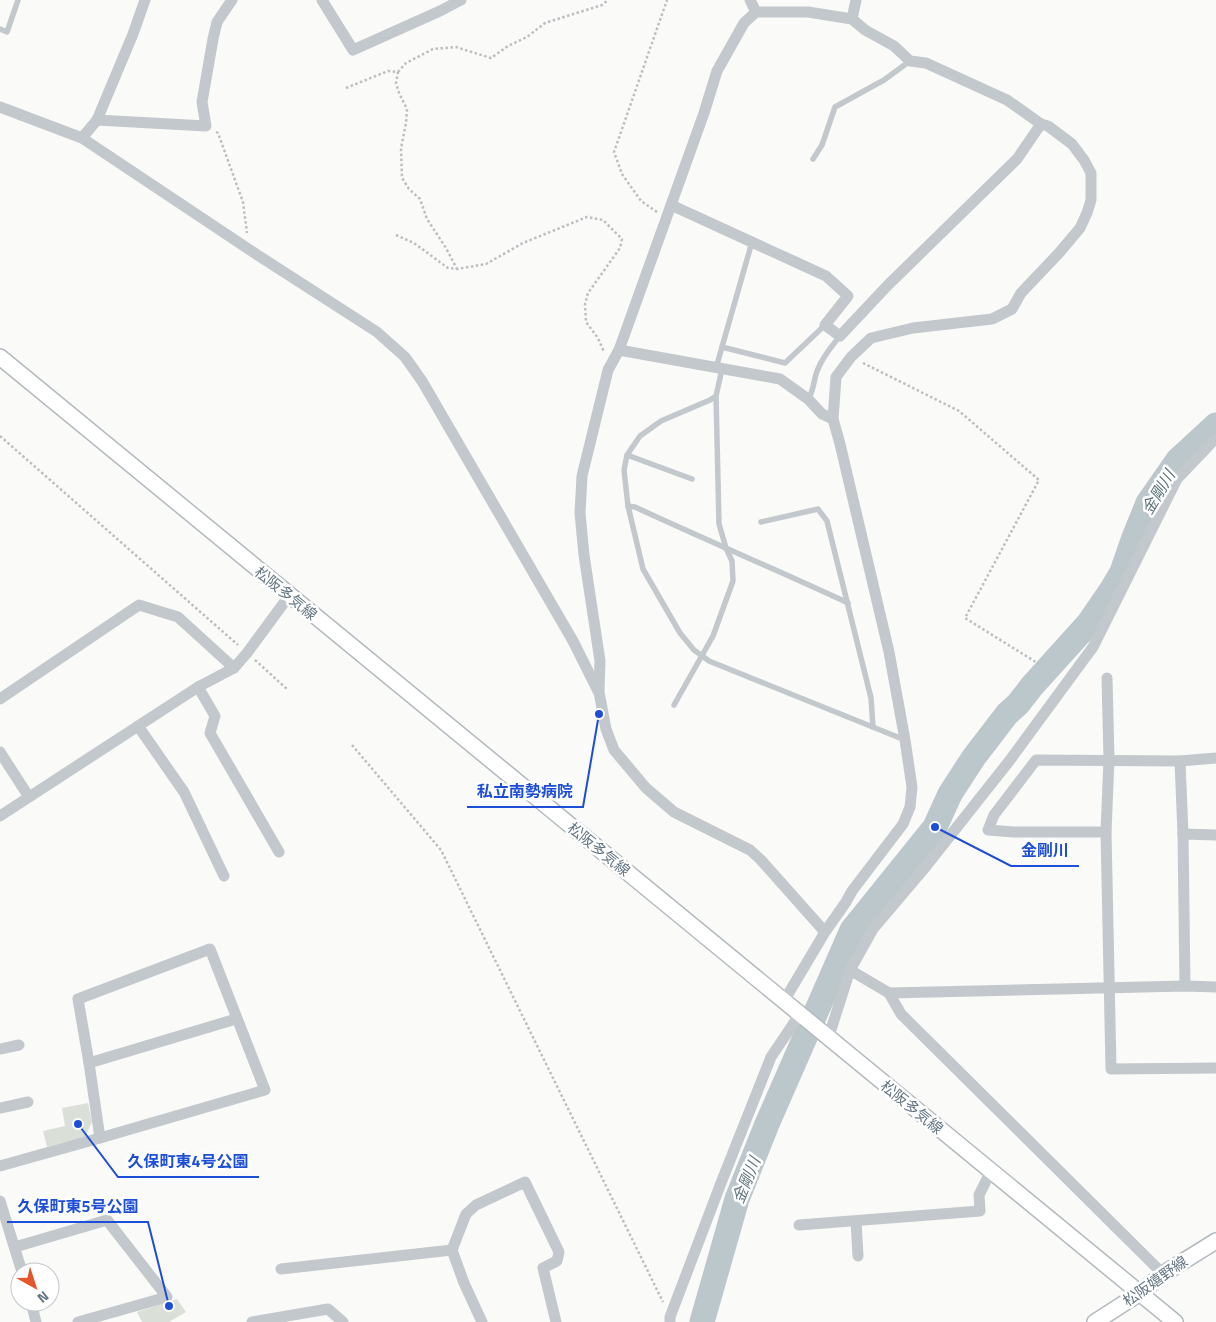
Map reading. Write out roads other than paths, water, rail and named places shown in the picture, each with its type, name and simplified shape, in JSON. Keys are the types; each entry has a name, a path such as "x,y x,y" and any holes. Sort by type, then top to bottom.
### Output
{"main road":[{"name":"松阪多気線","path":"0,357 1175,1322"},
{"name":"松阪嬉野線","path":"1095,1322 1140,1293 1163,1274 1216,1241"}],"street":[{"path":"82,138 97,120 145,0"},
{"path":"97,120 206,126 202,102 213,39 218,22 232,0"},
{"path":"322,0 353,50 461,0"},
{"path":"750,0 756,12"},
{"path":"852,19 856,0"},
{"path":"784,1001 852,891 903,824 910,807 912,787 889,652 833,419 836,377 851,357 871,338 913,328 992,319 1012,309 1021,293 1080,228 1091,200 1091,174 1084,160 1072,144 1048,126 1041,124 1007,100 926,62 910,61 894,46 865,30 852,19 808,12 756,12 744,23 717,71 671,205 618,350 608,370 582,476 580,513 584,555 600,661 599,692 606,729 614,750 646,788 674,812 750,850 825,932"},
{"path":"0,107 82,138 377,332 405,357 422,381 563,624 599,692"},
{"path":"671,205 826,276 848,296 825,324 840,336 888,285 1017,159 1041,124"},
{"path":"618,350 780,379 808,399 822,414 833,419"},
{"path":"825,1036 850,970 873,929 993,782 1093,647 1177,479 1216,438"},
{"path":"2,812 29,798 198,687 234,668 290,596"},
{"path":"0,699 139,605 178,617 234,668"},
{"path":"1107,678 1109,759 1106,832 1111,1069 1216,1068"},
{"path":"198,687 215,716 210,733 279,852"},
{"path":"138,726 184,792 224,876"},
{"path":"0,752 29,798"},
{"path":"1106,832 1014,832 988,830 994,815 1036,760 1180,760 1216,758"},
{"path":"1180,760 1185,986"},
{"path":"1183,834 1216,835"},
{"path":"0,1166 100,1138 265,1090 210,949 78,999 100,1138"},
{"path":"850,970 888,993 901,1014 1163,1274"},
{"path":"888,993 1185,986 1216,987"},
{"path":"670,1320 720,1183 771,1057 802,1017"},
{"path":"89,1063 236,1019"},
{"path":"0,1049 19,1045"},
{"path":"0,1108 28,1102"},
{"path":"799,1225 980,1211 979,1196 991,1171"},
{"path":"482,1322 464,1283 452,1250 466,1214 476,1205 525,1182 560,1252 557,1261 543,1268 556,1322"},
{"path":"0,1201 19,1262"},
{"path":"15,1246 106,1220 166,1297 78,1322"},
{"path":"856,1221 858,1256"},
{"path":"281,1269 452,1250"},
{"path":"252,1322 328,1309 343,1322"}],"lane":[{"path":"0,29 7,32 18,0"},
{"path":"813,158 822,145 835,107 884,80 910,61"},
{"path":"674,705 713,636 733,581 732,561 719,524 716,396 722,348 752,242"},
{"path":"722,348 784,364 825,324"},
{"path":"808,399 813,393 817,371 827,352 840,336"},
{"path":"716,396 661,421 640,436 627,455 624,470 628,506 643,569 680,633 694,650 709,661 905,740"},
{"path":"627,455 692,479"},
{"path":"628,506 635,507 848,603"},
{"path":"760,522 818,509 827,521 871,698 873,727"}],"waterway":[{"name":"金剛川","path":"702,1322 737,1199 767,1124 852,930 935,827 950,794 974,757 1007,714 1088,624 1122,572 1148,503 1178,460 1216,425"}],"place":[{"name":"私立南勢病院","path":"599,714"},
{"name":"金剛川","path":"935,827"},
{"name":"久保町東4号公園","path":"78,1124"},
{"name":"久保町東5号公園","path":"169,1306"}]}
